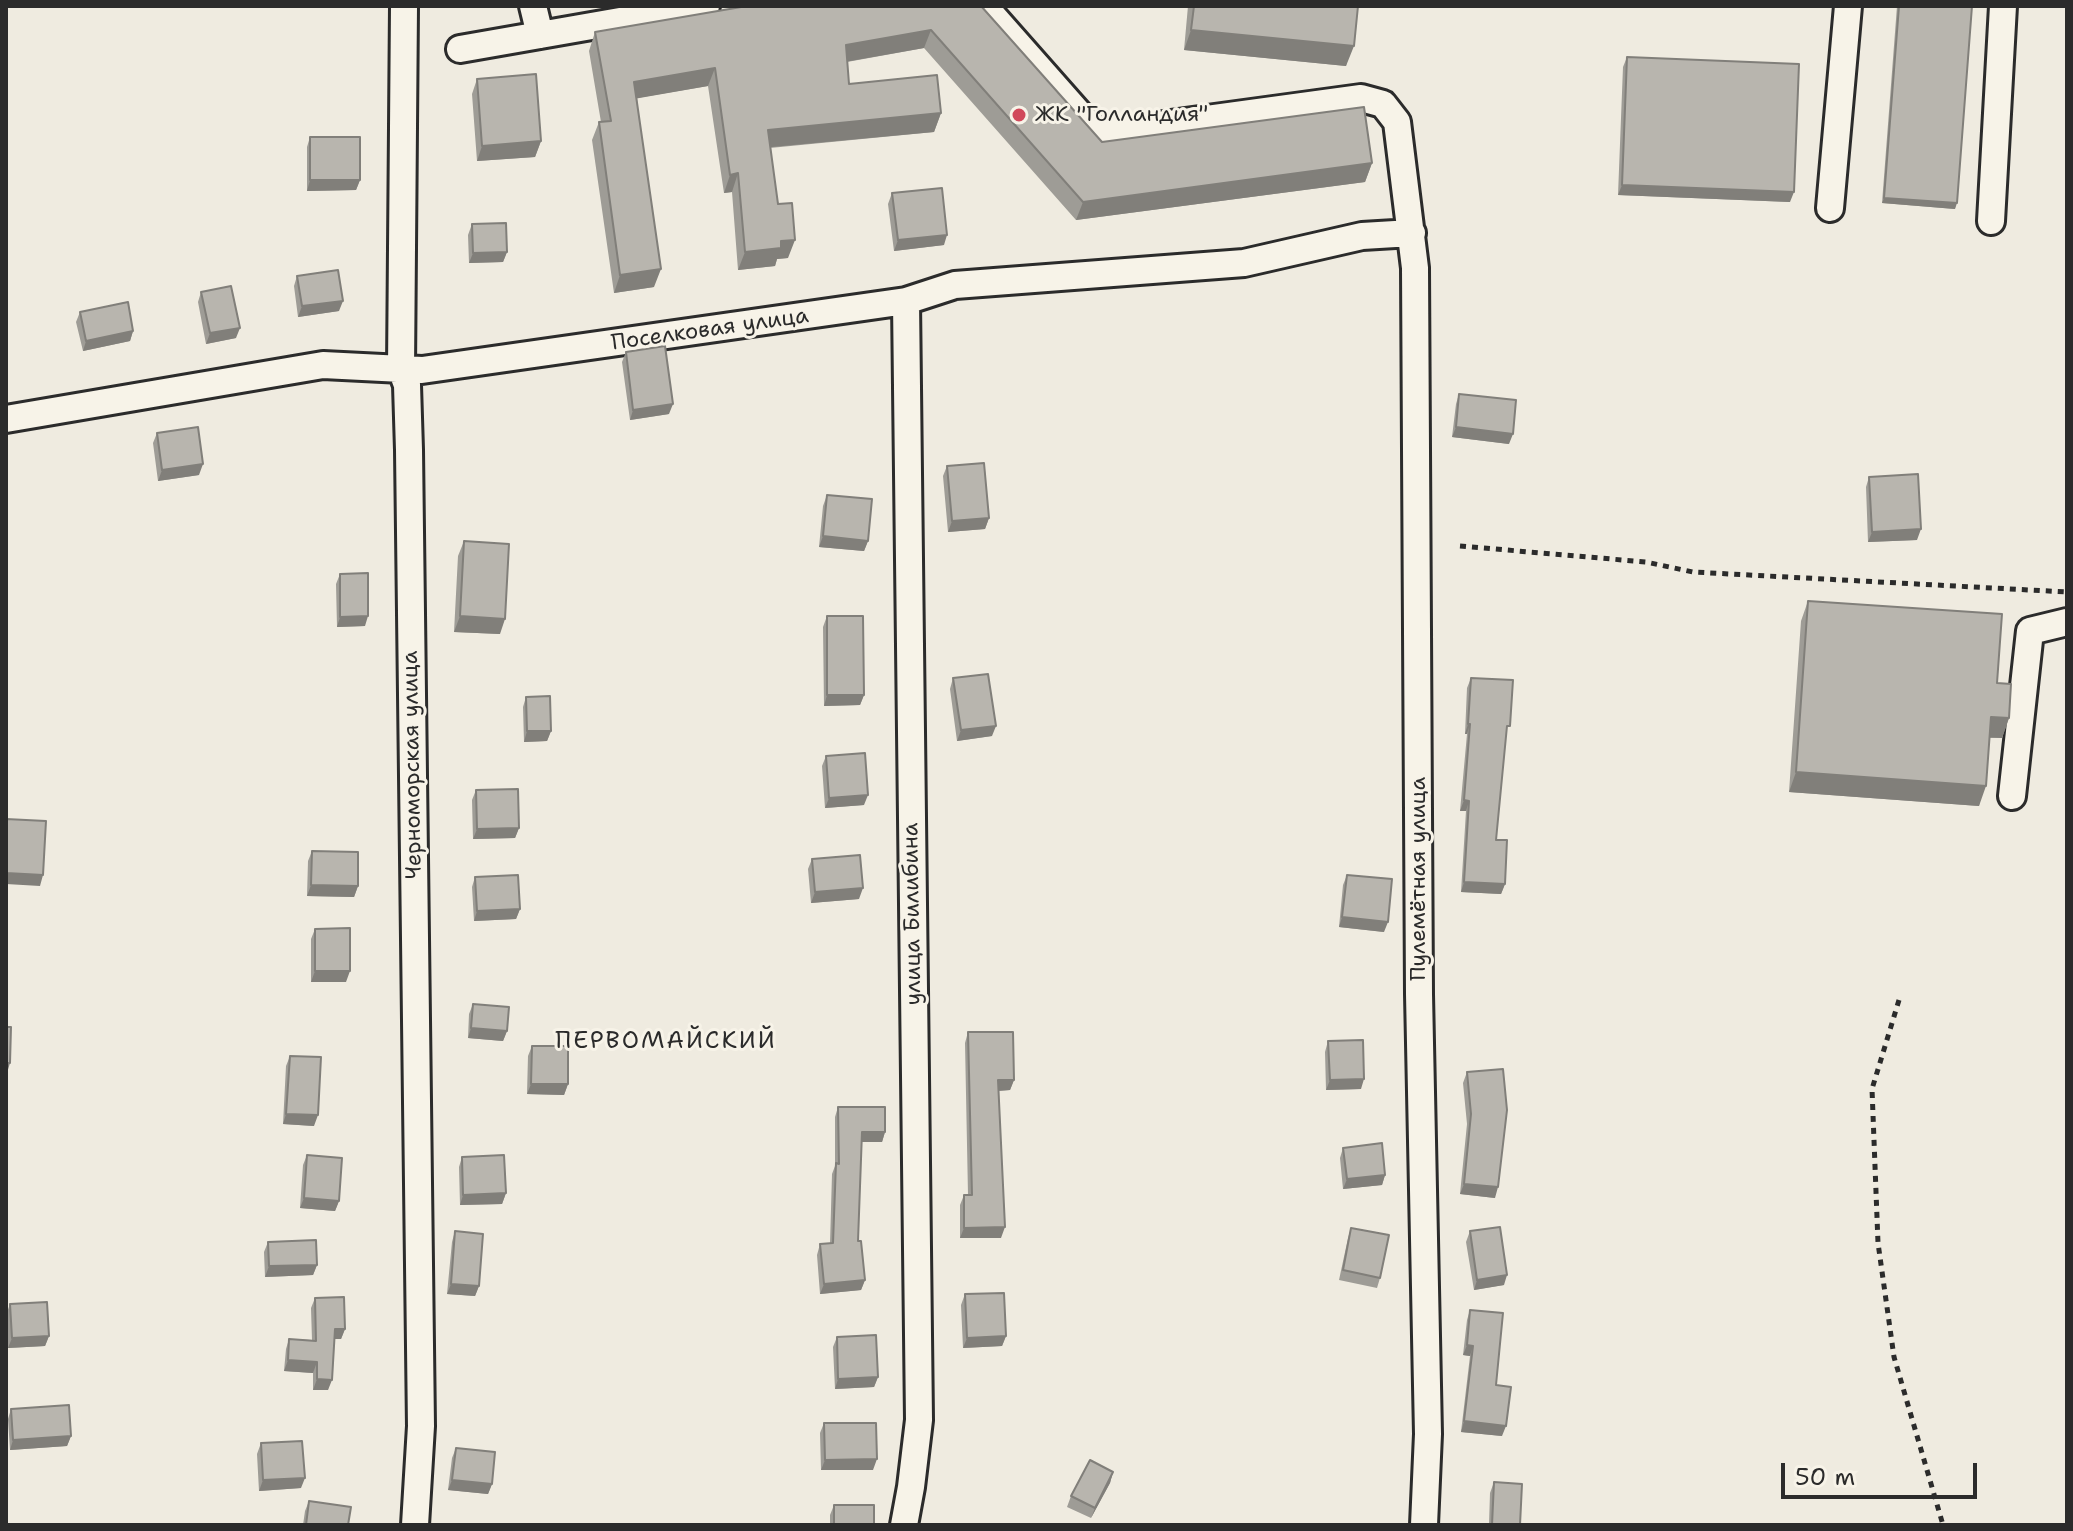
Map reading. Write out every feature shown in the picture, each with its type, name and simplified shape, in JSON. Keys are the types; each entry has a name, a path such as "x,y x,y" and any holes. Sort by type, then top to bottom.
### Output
{"street":[{"name":"Черноморская улица","path":"404,6 401,369 407,385 410,482 421,1426 415,1525"},
{"path":"533,6 540,35"},
{"path":"460,49 706,6"},
{"name":"Пулемётная улица","path":"984,6 1097,134 1361,98 1383,104 1397,122 1412,233 1418,547 1419,994 1428,1434 1424,1525"},
{"path":"1830,208 1848,6"},
{"path":"1991,221 2003,6"},
{"name":"Поселковая улица","path":"6,419 323,365 422,370 906,301 955,285 1244,263 1362,236 1412,233"},
{"name":"улица Билибина","path":"904,1525 919,1420 906,301"},
{"path":"2012,796 2030,631 2067,622"}],"path":[{"path":"1460,546 1646,562 1693,572 2067,592"},
{"path":"1899,1000 1872,1089 1878,1243 1894,1357 1943,1525"}],"building":[{"path":"747,6 981,6 1102,142 1364,107 1372,163 1083,202 931,30 846,45 849,84 937,75 941,113 768,130 778,204 792,203 795,240 781,241 781,248 745,252 738,173 730,175 715,68 634,82 661,269 620,275 599,122 611,121 595,32"},
{"path":"1194,6 1358,6 1354,46 1191,30"},
{"path":"1899,6 1972,6 1957,203 1884,198"},
{"path":"1627,57 1799,64 1794,192 1622,185"},
{"path":"536,74 541,141 482,146 477,79"},
{"path":"310,137 360,137 360,180 310,180"},
{"path":"942,188 947,235 898,240 892,193"},
{"path":"506,223 507,252 473,253 472,224"},
{"path":"338,270 343,301 302,306 297,276"},
{"path":"231,286 240,328 210,333 201,292"},
{"path":"128,302 133,331 86,341 80,312"},
{"path":"665,346 673,404 633,410 626,352"},
{"path":"1459,394 1516,400 1513,434 1456,427"},
{"path":"198,427 203,464 162,470 157,433"},
{"path":"984,463 989,518 952,521 947,466"},
{"path":"1918,474 1921,529 1872,532 1869,477"},
{"path":"827,495 872,499 868,541 823,536"},
{"path":"464,541 509,544 505,619 460,616"},
{"path":"368,573 368,616 340,617 340,574"},
{"path":"1808,601 2002,614 1997,683 2011,684 2009,718 1991,717 1986,786 1796,772"},
{"path":"827,616 863,616 864,695 827,695"},
{"path":"988,674 996,726 961,730 953,678"},
{"path":"1471,678 1513,680 1496,840 1507,840 1505,884 1464,882 1469,801 1464,800"},
{"path":"550,696 551,731 527,731 526,697"},
{"path":"865,753 868,795 829,798 826,756"},
{"path":"518,789 519,828 477,829 476,790"},
{"path":"6,819 46,821 43,875 6,873"},
{"path":"312,851 358,852 358,886 311,885"},
{"path":"860,855 863,888 815,892 812,859"},
{"path":"518,875 520,909 477,911 475,877"},
{"path":"1347,875 1392,879 1388,922 1342,917"},
{"path":"350,928 350,971 315,971 315,929"},
{"path":"473,1004 509,1007 507,1031 471,1028"},
{"path":"6,1027 11,1027 10,1063 6,1063"},
{"path":"968,1032 1013,1032 1014,1080 998,1080 1005,1227 964,1228 964,1195 972,1195"},
{"path":"1363,1040 1364,1079 1330,1080 1328,1041"},
{"path":"532,1046 568,1046 568,1084 531,1084"},
{"path":"290,1056 321,1057 318,1115 286,1114"},
{"path":"1503,1069 1507,1110 1498,1187 1464,1184 1471,1114 1467,1072"},
{"path":"838,1107 885,1107 885,1132 862,1132 858,1241 861,1241 865,1280 824,1284 820,1244 833,1243 836,1163 839,1164"},
{"path":"1382,1143 1385,1175 1347,1179 1343,1148"},
{"path":"307,1155 342,1158 339,1201 304,1198"},
{"path":"504,1155 506,1193 463,1195 462,1157"},
{"path":"1500,1227 1507,1275 1477,1280 1470,1231"},
{"path":"1351,1228 1389,1235 1380,1278 1343,1270"},
{"path":"455,1231 483,1234 479,1286 451,1284"},
{"path":"316,1240 317,1265 269,1266 268,1242"},
{"path":"1004,1293 1006,1336 967,1338 965,1294"},
{"path":"344,1297 345,1329 335,1329 332,1380 317,1379 317,1362 288,1360 289,1339 316,1341 315,1298"},
{"path":"47,1302 49,1336 12,1338 10,1304"},
{"path":"1470,1310 1503,1313 1496,1385 1511,1387 1506,1426 1464,1421 1473,1346 1467,1345"},
{"path":"876,1335 878,1377 838,1379 837,1337"},
{"path":"69,1405 71,1436 13,1440 11,1409"},
{"path":"824,1423 876,1423 877,1459 825,1460"},
{"path":"302,1441 305,1478 263,1480 261,1443"},
{"path":"456,1448 495,1452 492,1484 452,1480"},
{"path":"1090,1460 1113,1472 1095,1508 1071,1496"},
{"path":"1494,1482 1522,1484 1520,1525 1492,1525"},
{"path":"309,1501 351,1507 348,1525 306,1525"},
{"path":"834,1505 874,1505 874,1525 834,1525"}],"place":[{"name":"ЖК \"Голландия\"","path":"1019,115"}],"district":[{"name":"ПЕРВОМАЙСКИЙ","path":"666,1042"}]}
